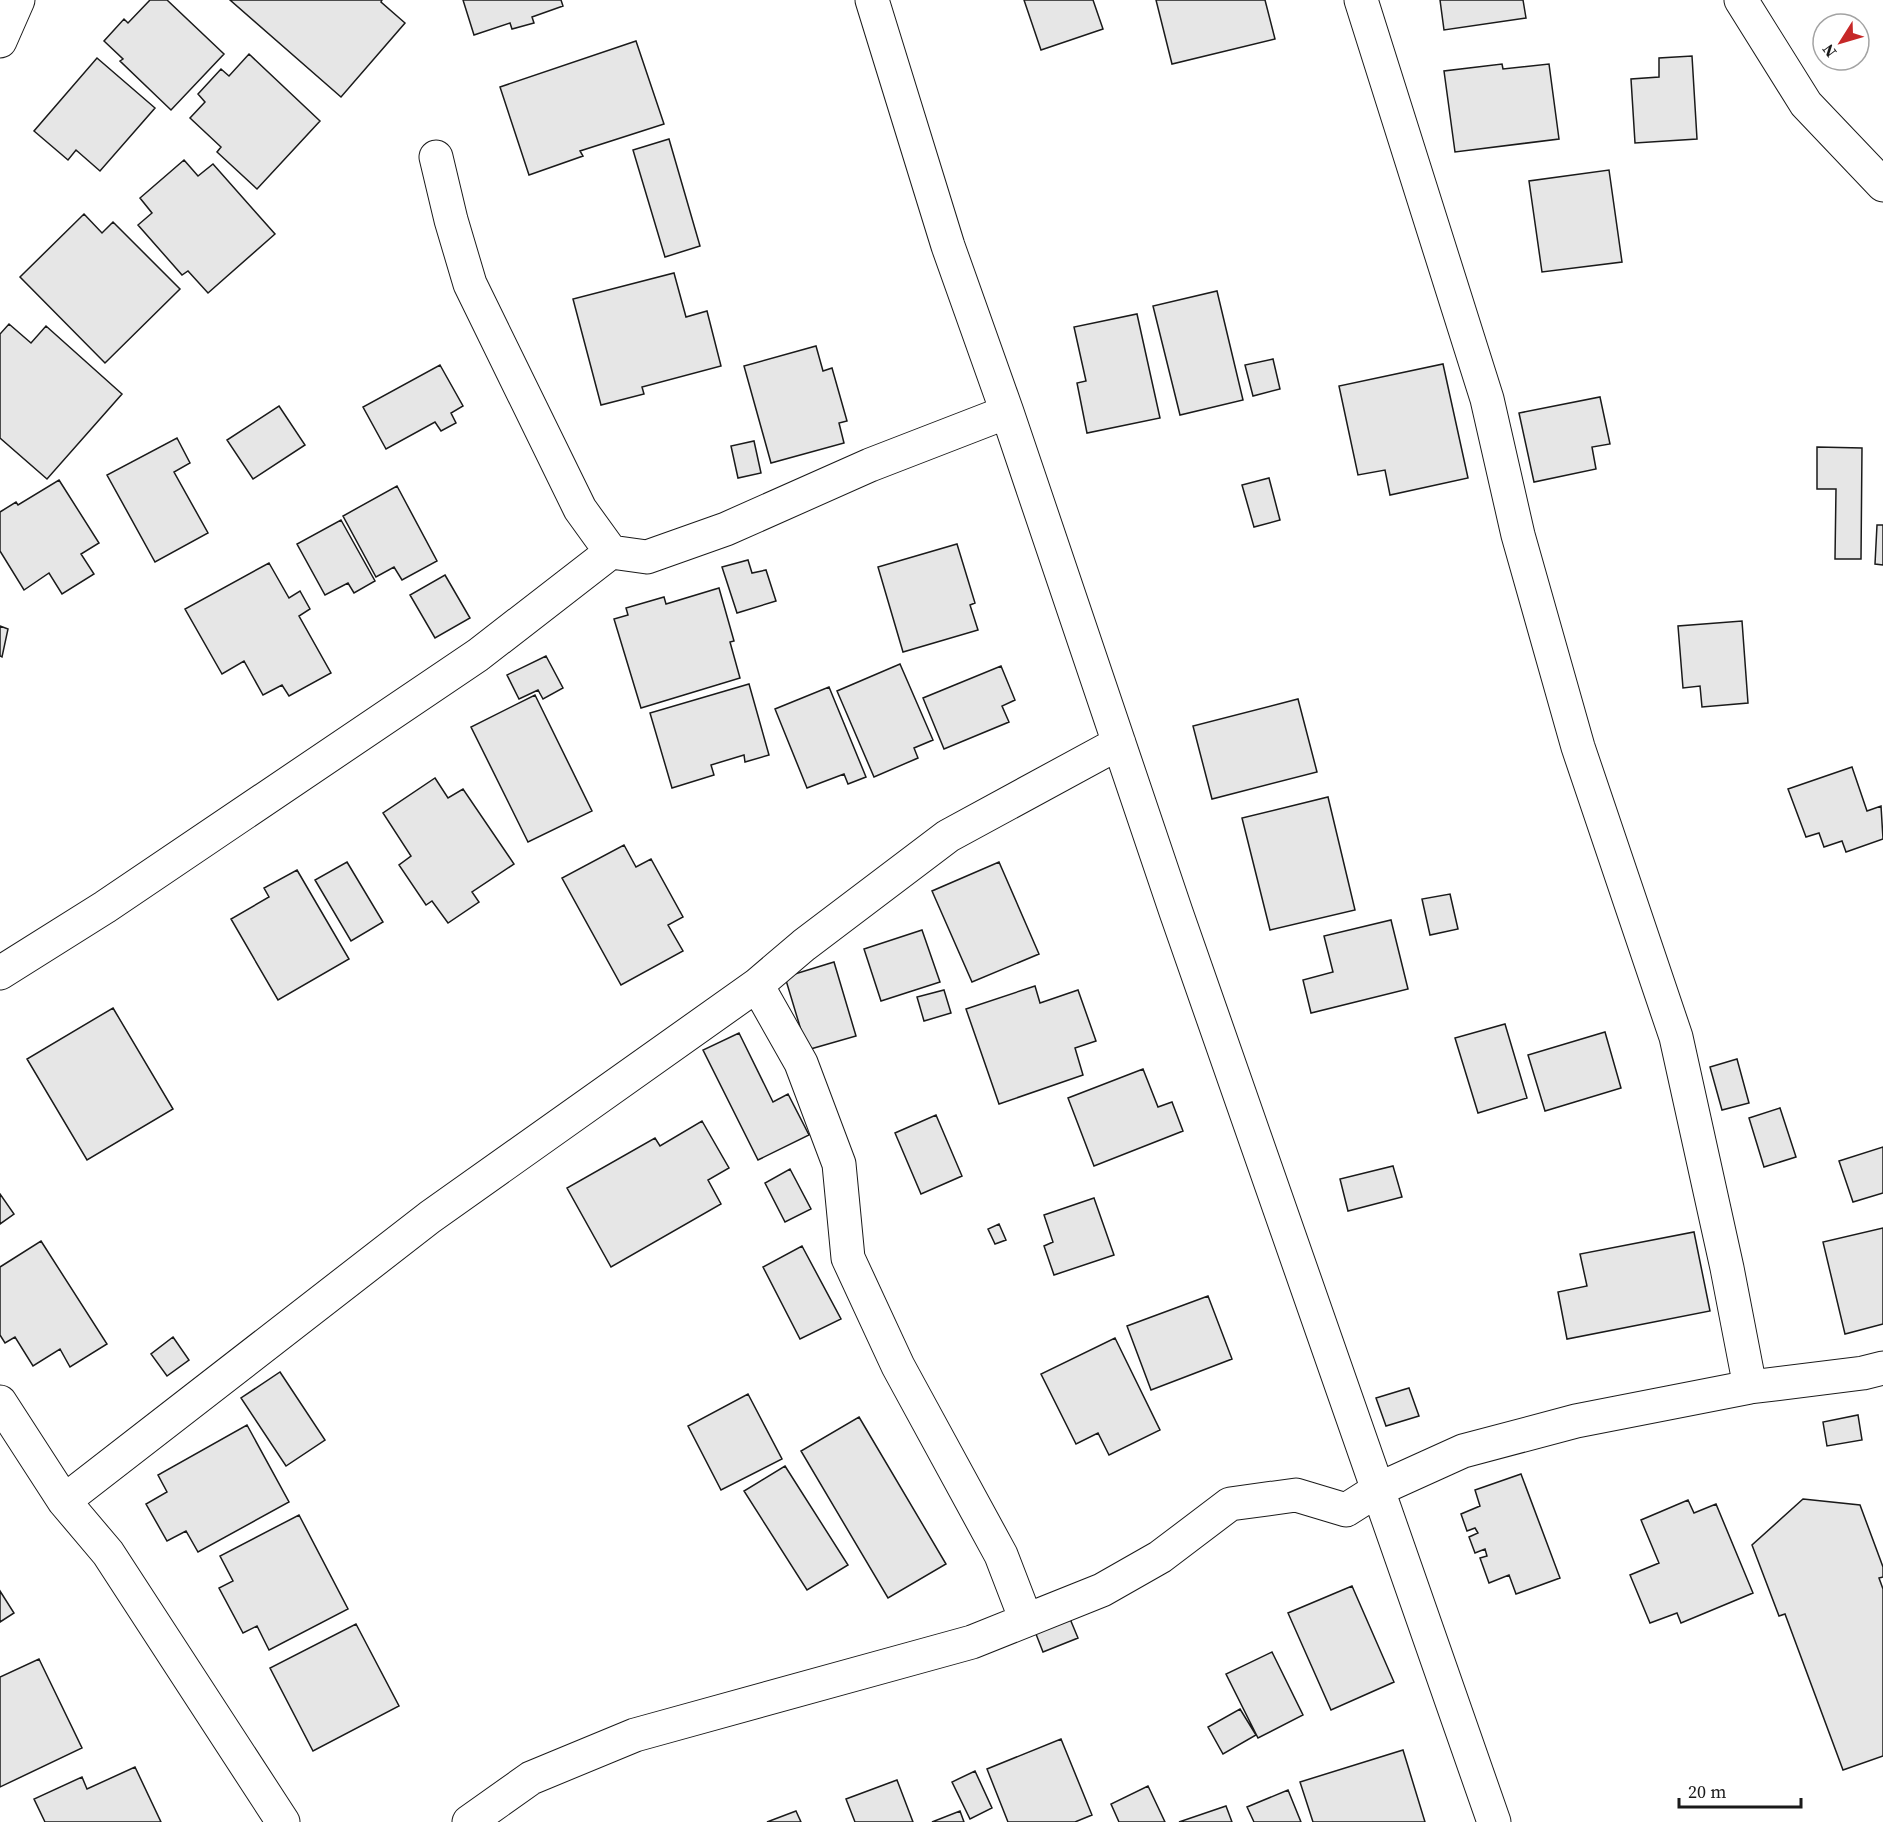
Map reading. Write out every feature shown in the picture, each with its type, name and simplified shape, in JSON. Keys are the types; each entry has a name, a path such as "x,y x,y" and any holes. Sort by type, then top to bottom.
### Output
{"street":[{"path":"0,41 18,0"},
{"path":"872,0 948,246 1007,412 1282,1219 1379,1489 1494,1822"},
{"path":"1361,0 1487,399 1518,535 1578,747 1676,1036 1727,1268 1750,1387"},
{"path":"1741,0 1806,104 1883,185"},
{"path":"436,157 451,220 470,284 580,509 611,552"},
{"path":"0,972 105,907 468,662 611,552 647,557 706,536 870,465 1007,412"},
{"path":"64,1501 430,1217 757,985 804,945 948,836 1119,743"},
{"path":"757,985 801,1063 839,1164 848,1258 898,1366 1001,1555 1026,1620"},
{"path":"469,1822 531,1778 635,1735 972,1642 1102,1590 1160,1557 1230,1504 1296,1495 1346,1510 1379,1489 1463,1451 1576,1421 1750,1387 1883,1368"},
{"path":"0,1402 64,1501 108,1553 283,1822"}],"building":[{"path":"150,0 167,0 224,54 171,110 120,61 123,59 104,41 124,19 128,23"},
{"path":"230,0 382,0 381,2 405,23 341,97"},
{"path":"463,0 561,0 563,6 532,17 534,23 512,29 510,23 474,35"},
{"path":"1024,0 1093,0 1103,29 1041,50"},
{"path":"1156,0 1265,0 1275,39 1172,64"},
{"path":"1440,0 1523,0 1526,18 1444,30"},
{"path":"636,41 664,124 580,151 583,156 529,175 500,87"},
{"path":"249,54 320,121 257,189 217,152 221,147 190,118 205,102 198,94 221,69 229,76"},
{"path":"1692,56 1697,139 1635,143 1631,79 1659,77 1659,58"},
{"path":"97,58 155,108 100,171 76,150 68,160 34,131"},
{"path":"1502,64 1503,69 1549,64 1559,139 1455,152 1444,71"},
{"path":"669,139 700,246 665,257 633,150"},
{"path":"184,160 198,176 213,164 275,234 208,293 188,271 182,275 138,225 152,213 140,198"},
{"path":"1609,170 1622,262 1542,272 1529,181"},
{"path":"84,214 102,233 113,222 180,289 105,363 20,277"},
{"path":"674,273 686,317 707,311 721,366 642,387 644,394 601,405 573,299"},
{"path":"1217,291 1243,400 1180,415 1153,306"},
{"path":"1137,314 1160,418 1087,433 1077,383 1086,381 1074,327"},
{"path":"9,324 31,343 46,326 122,394 47,479 0,438 0,334"},
{"path":"816,346 823,371 832,368 847,421 839,423 844,443 771,463 744,366"},
{"path":"1273,359 1280,389 1253,396 1245,365"},
{"path":"1443,364 1468,478 1390,495 1385,470 1358,475 1339,386"},
{"path":"440,365 463,406 451,413 456,423 441,431 435,422 386,449 363,407"},
{"path":"1600,397 1610,444 1592,447 1596,469 1534,482 1519,413"},
{"path":"279,406 305,445 253,479 227,440"},
{"path":"177,438 190,463 174,472 208,533 155,562 107,475"},
{"path":"754,441 761,473 738,478 731,446"},
{"path":"1817,447 1862,448 1861,559 1835,559 1836,489 1817,489"},
{"path":"1269,478 1280,520 1254,527 1242,485"},
{"path":"59,480 99,543 81,554 94,574 62,594 49,573 24,590 0,551 0,512 16,502 18,505"},
{"path":"397,486 437,561 402,580 394,567 376,577 343,516"},
{"path":"341,520 375,581 354,593 348,583 325,595 297,544"},
{"path":"1877,525 1883,525 1883,565 1875,564"},
{"path":"957,544 975,603 970,605 978,630 903,652 878,567"},
{"path":"748,560 752,573 766,570 776,601 737,613 722,567"},
{"path":"269,563 289,598 300,591 310,609 299,616 331,673 289,696 282,685 263,695 244,661 222,674 185,609"},
{"path":"445,575 470,618 435,638 410,595"},
{"path":"719,588 734,641 730,642 740,678 641,708 614,619 628,615 626,608 664,597 666,604"},
{"path":"1742,621 1748,703 1702,707 1700,686 1683,688 1678,626"},
{"path":"0,626 8,629 2,657 0,656"},
{"path":"546,656 563,688 543,699 538,690 519,699 507,675"},
{"path":"900,664 933,740 914,748 918,758 874,777 837,691"},
{"path":"1001,666 1015,700 1002,706 1009,722 944,749 923,698"},
{"path":"749,684 769,755 745,762 744,755 711,765 714,775 672,788 650,713"},
{"path":"829,687 866,777 848,784 844,774 807,788 775,709"},
{"path":"535,695 592,811 528,842 471,727"},
{"path":"1298,699 1317,772 1212,799 1193,726"},
{"path":"1852,767 1867,811 1881,806 1883,839 1846,852 1842,841 1824,847 1819,833 1806,837 1788,789"},
{"path":"435,778 448,798 463,789 514,864 472,892 479,902 448,923 432,901 426,905 399,865 411,856 383,813"},
{"path":"1328,797 1355,910 1270,930 1242,818"},
{"path":"624,845 636,867 651,859 683,917 668,925 683,951 621,985 562,878"},
{"path":"347,862 383,922 351,941 315,880"},
{"path":"999,862 1039,954 972,982 932,891"},
{"path":"297,870 349,959 278,1000 231,919 269,897 264,888"},
{"path":"1450,894 1458,929 1430,935 1422,899"},
{"path":"1391,920 1408,989 1311,1013 1303,980 1333,972 1324,936"},
{"path":"922,930 940,982 881,1001 864,949"},
{"path":"834,962 856,1036 807,1050 785,977"},
{"path":"1035,986 1040,1003 1078,990 1096,1041 1075,1048 1083,1075 999,1104 966,1009"},
{"path":"944,990 951,1013 924,1021 917,997"},
{"path":"113,1008 173,1109 87,1160 27,1059"},
{"path":"1505,1024 1527,1098 1478,1113 1455,1038"},
{"path":"1605,1032 1621,1088 1545,1111 1528,1055"},
{"path":"739,1033 773,1102 788,1094 809,1135 758,1160 703,1050"},
{"path":"1737,1059 1749,1103 1722,1110 1710,1067"},
{"path":"1143,1069 1158,1107 1172,1102 1183,1131 1094,1166 1068,1098"},
{"path":"1780,1108 1796,1157 1764,1167 1749,1118"},
{"path":"936,1115 962,1176 921,1194 895,1133"},
{"path":"702,1121 729,1168 708,1180 721,1204 611,1267 567,1188 655,1138 660,1146"},
{"path":"1883,1147 1883,1193 1853,1202 1839,1161"},
{"path":"1393,1166 1402,1197 1348,1211 1340,1179"},
{"path":"790,1169 811,1209 785,1222 765,1183"},
{"path":"0,1194 14,1214 0,1224"},
{"path":"1094,1198 1114,1255 1054,1275 1044,1246 1053,1242 1044,1215"},
{"path":"999,1224 1006,1240 995,1244 988,1229"},
{"path":"1883,1228 1883,1324 1845,1334 1823,1242"},
{"path":"1694,1232 1710,1311 1567,1339 1558,1292 1587,1286 1580,1254"},
{"path":"41,1241 107,1344 70,1367 60,1349 33,1366 15,1337 5,1343 0,1335 0,1267"},
{"path":"802,1246 841,1319 800,1339 763,1267"},
{"path":"1208,1296 1232,1359 1151,1390 1127,1326"},
{"path":"173,1337 189,1360 167,1376 151,1354"},
{"path":"1115,1338 1160,1430 1109,1455 1098,1433 1076,1444 1041,1374"},
{"path":"280,1372 325,1440 286,1466 241,1398"},
{"path":"1409,1388 1419,1416 1386,1426 1376,1398"},
{"path":"748,1394 782,1459 721,1490 688,1426"},
{"path":"1858,1415 1862,1440 1827,1446 1823,1422"},
{"path":"859,1417 946,1564 888,1598 801,1451"},
{"path":"247,1425 289,1502 198,1552 186,1531 167,1541 146,1504 167,1492 158,1475"},
{"path":"785,1466 848,1565 807,1590 744,1491"},
{"path":"1521,1474 1560,1578 1516,1594 1509,1575 1489,1583 1480,1558 1487,1556 1485,1549 1475,1553 1469,1537 1478,1533 1475,1528 1467,1531 1461,1514 1480,1506 1475,1490"},
{"path":"1803,1499 1860,1505 1883,1567 1883,1577 1879,1578 1883,1589 1883,1756 1843,1770 1785,1614 1779,1616 1752,1545"},
{"path":"1688,1500 1694,1513 1716,1504 1753,1593 1681,1623 1677,1613 1650,1623 1630,1575 1659,1563 1641,1520"},
{"path":"299,1515 348,1609 269,1650 257,1626 243,1633 219,1588 233,1581 220,1556"},
{"path":"1352,1586 1394,1682 1331,1710 1288,1613"},
{"path":"0,1591 14,1613 0,1622"},
{"path":"1068,1614 1078,1638 1043,1652 1034,1629"},
{"path":"356,1624 399,1706 313,1751 270,1668"},
{"path":"1272,1652 1303,1715 1258,1738 1226,1674"},
{"path":"39,1659 82,1748 0,1787 0,1677"},
{"path":"1240,1709 1256,1735 1223,1754 1208,1727"},
{"path":"1061,1739 1092,1815 1075,1822 1008,1822 987,1769"},
{"path":"1403,1750 1425,1822 1313,1822 1300,1782"},
{"path":"135,1767 161,1822 45,1822 34,1799 82,1777 87,1789"},
{"path":"975,1771 992,1808 970,1819 952,1782"},
{"path":"897,1780 913,1822 855,1822 846,1799"},
{"path":"1148,1786 1165,1822 1119,1822 1111,1804"},
{"path":"1288,1790 1301,1822 1254,1822 1247,1807"},
{"path":"1226,1806 1232,1822 1179,1822"},
{"path":"796,1811 801,1822 767,1822"},
{"path":"960,1811 964,1822 932,1822"}]}
